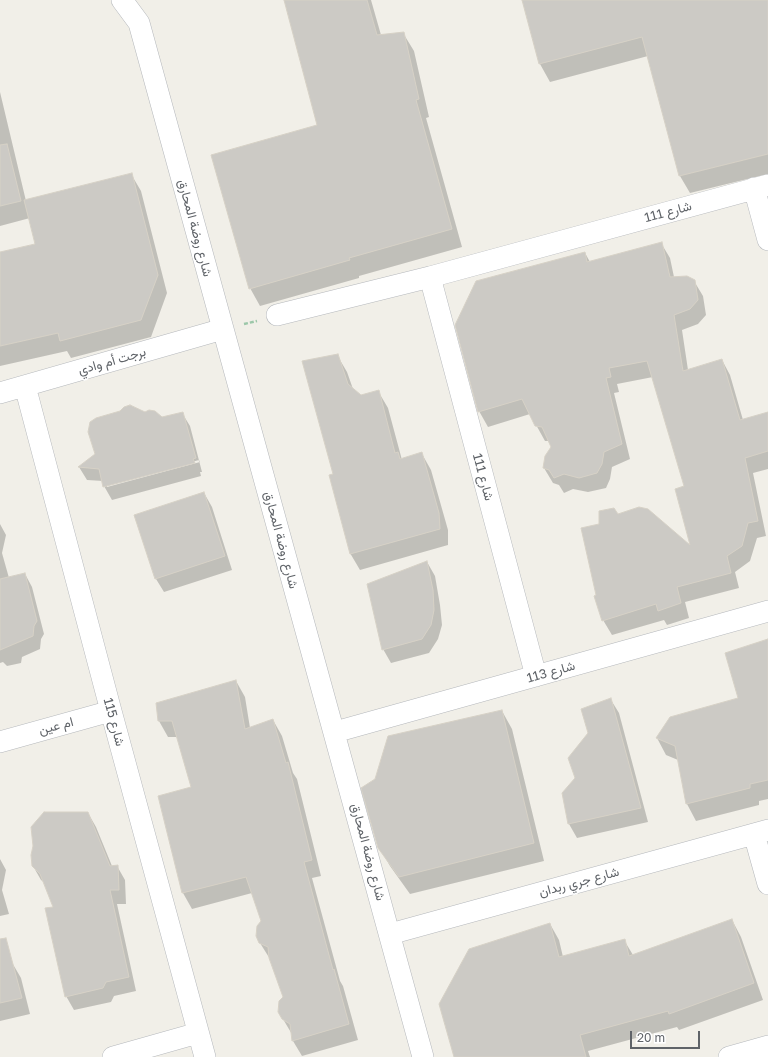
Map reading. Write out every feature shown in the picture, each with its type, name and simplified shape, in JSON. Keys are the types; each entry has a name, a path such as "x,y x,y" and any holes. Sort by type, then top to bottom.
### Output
{"street":[{"name":"شارع روضة المحارق","path":"122,0 139,23"},
{"name":"شارع روضة المحارق","path":"141,0 139,23 423,1057"},
{"path":"761,186 768,240"},
{"name":"شارع 111","path":"277,315 430,277 761,186"},
{"name":"شارع 111","path":"430,277 536,676"},
{"name":"برجت أم وادي","path":"0,393 223,329"},
{"name":"شارع 115","path":"25,386 205,1057"},
{"name":"شارع 113","path":"334,732 768,611"},
{"name":"ام عين","path":"0,742 111,711"},
{"path":"761,832 768,884"},
{"name":"شارع جري ربدان","path":"390,934 761,832"},
{"path":"113,1057 198,1033"},
{"path":"728,1057 768,1046"}],"path":[{"path":"223,329 277,315"}],"building":[{"path":"284,0 367,0 377,35 404,32 419,99 416,100 452,229 349,258 350,260 249,289 211,155 317,125"},
{"path":"522,0 768,0 768,154 679,176 642,37 539,64"},
{"path":"7,144 21,201 0,206 0,145"},
{"path":"132,173 158,275 141,320 60,341 58,333 0,346 0,252 35,244 24,200"},
{"path":"662,242 670,277 687,276 695,280 698,300 690,309 674,315 683,371 722,359 740,420 768,412 768,451 745,458 758,521 748,523 742,546 727,556 731,573 677,587 681,603 658,611 656,604 602,621 594,596 596,595 581,528 599,524 599,511 614,508 618,514 639,507 648,509 690,545 675,489 684,486 647,361 609,368 611,377 606,378 622,444 604,452 602,464 597,473 579,478 564,474 554,478 549,470 543,468 545,456 551,447 542,427 535,426 522,399 478,412 455,325 476,281 585,252 587,262"},
{"path":"338,354 348,384 361,395 379,390 395,453 398,452 400,459 422,452 439,513 440,529 350,554 329,475 333,474 302,361"},
{"path":"130,405 145,412 149,410 155,411 162,417 183,412 196,458 193,459 195,463 103,487 99,469 78,467 95,454 88,432 90,422 96,418 120,411 124,407"},
{"path":"204,492 225,556 155,579 134,515"},
{"path":"427,561 433,590 434,610 431,625 422,639 382,650 367,584"},
{"path":"25,573 37,621 34,626 33,636 0,650 0,579"},
{"path":"768,639 768,780 750,784 750,788 686,804 675,746 656,738 670,717 738,698 725,653"},
{"path":"236,680 245,729 273,719 286,763 288,762 312,860 304,862 349,1024 292,1041 290,1024 282,1019 278,1012 279,1001 283,997 269,958 268,947 259,943 256,936 257,926 261,921 246,877 182,893 158,796 191,787 172,721 158,721 156,703"},
{"path":"611,698 641,808 568,824 562,793 575,778 568,758 588,733 581,709"},
{"path":"502,710 534,843 399,877 378,848 361,788 375,779 388,736"},
{"path":"44,812 88,812 110,866 118,865 119,890 110,890 129,977 106,982 103,988 65,997 45,908 53,907 40,874 32,866 31,855 33,846 31,827"},
{"path":"732,919 754,983 669,1014 668,1011 580,1035 586,1057 454,1057 439,1004 469,949 550,923 559,957 625,939 629,956"},
{"path":"6,938 22,998 0,1003 0,939"}]}
